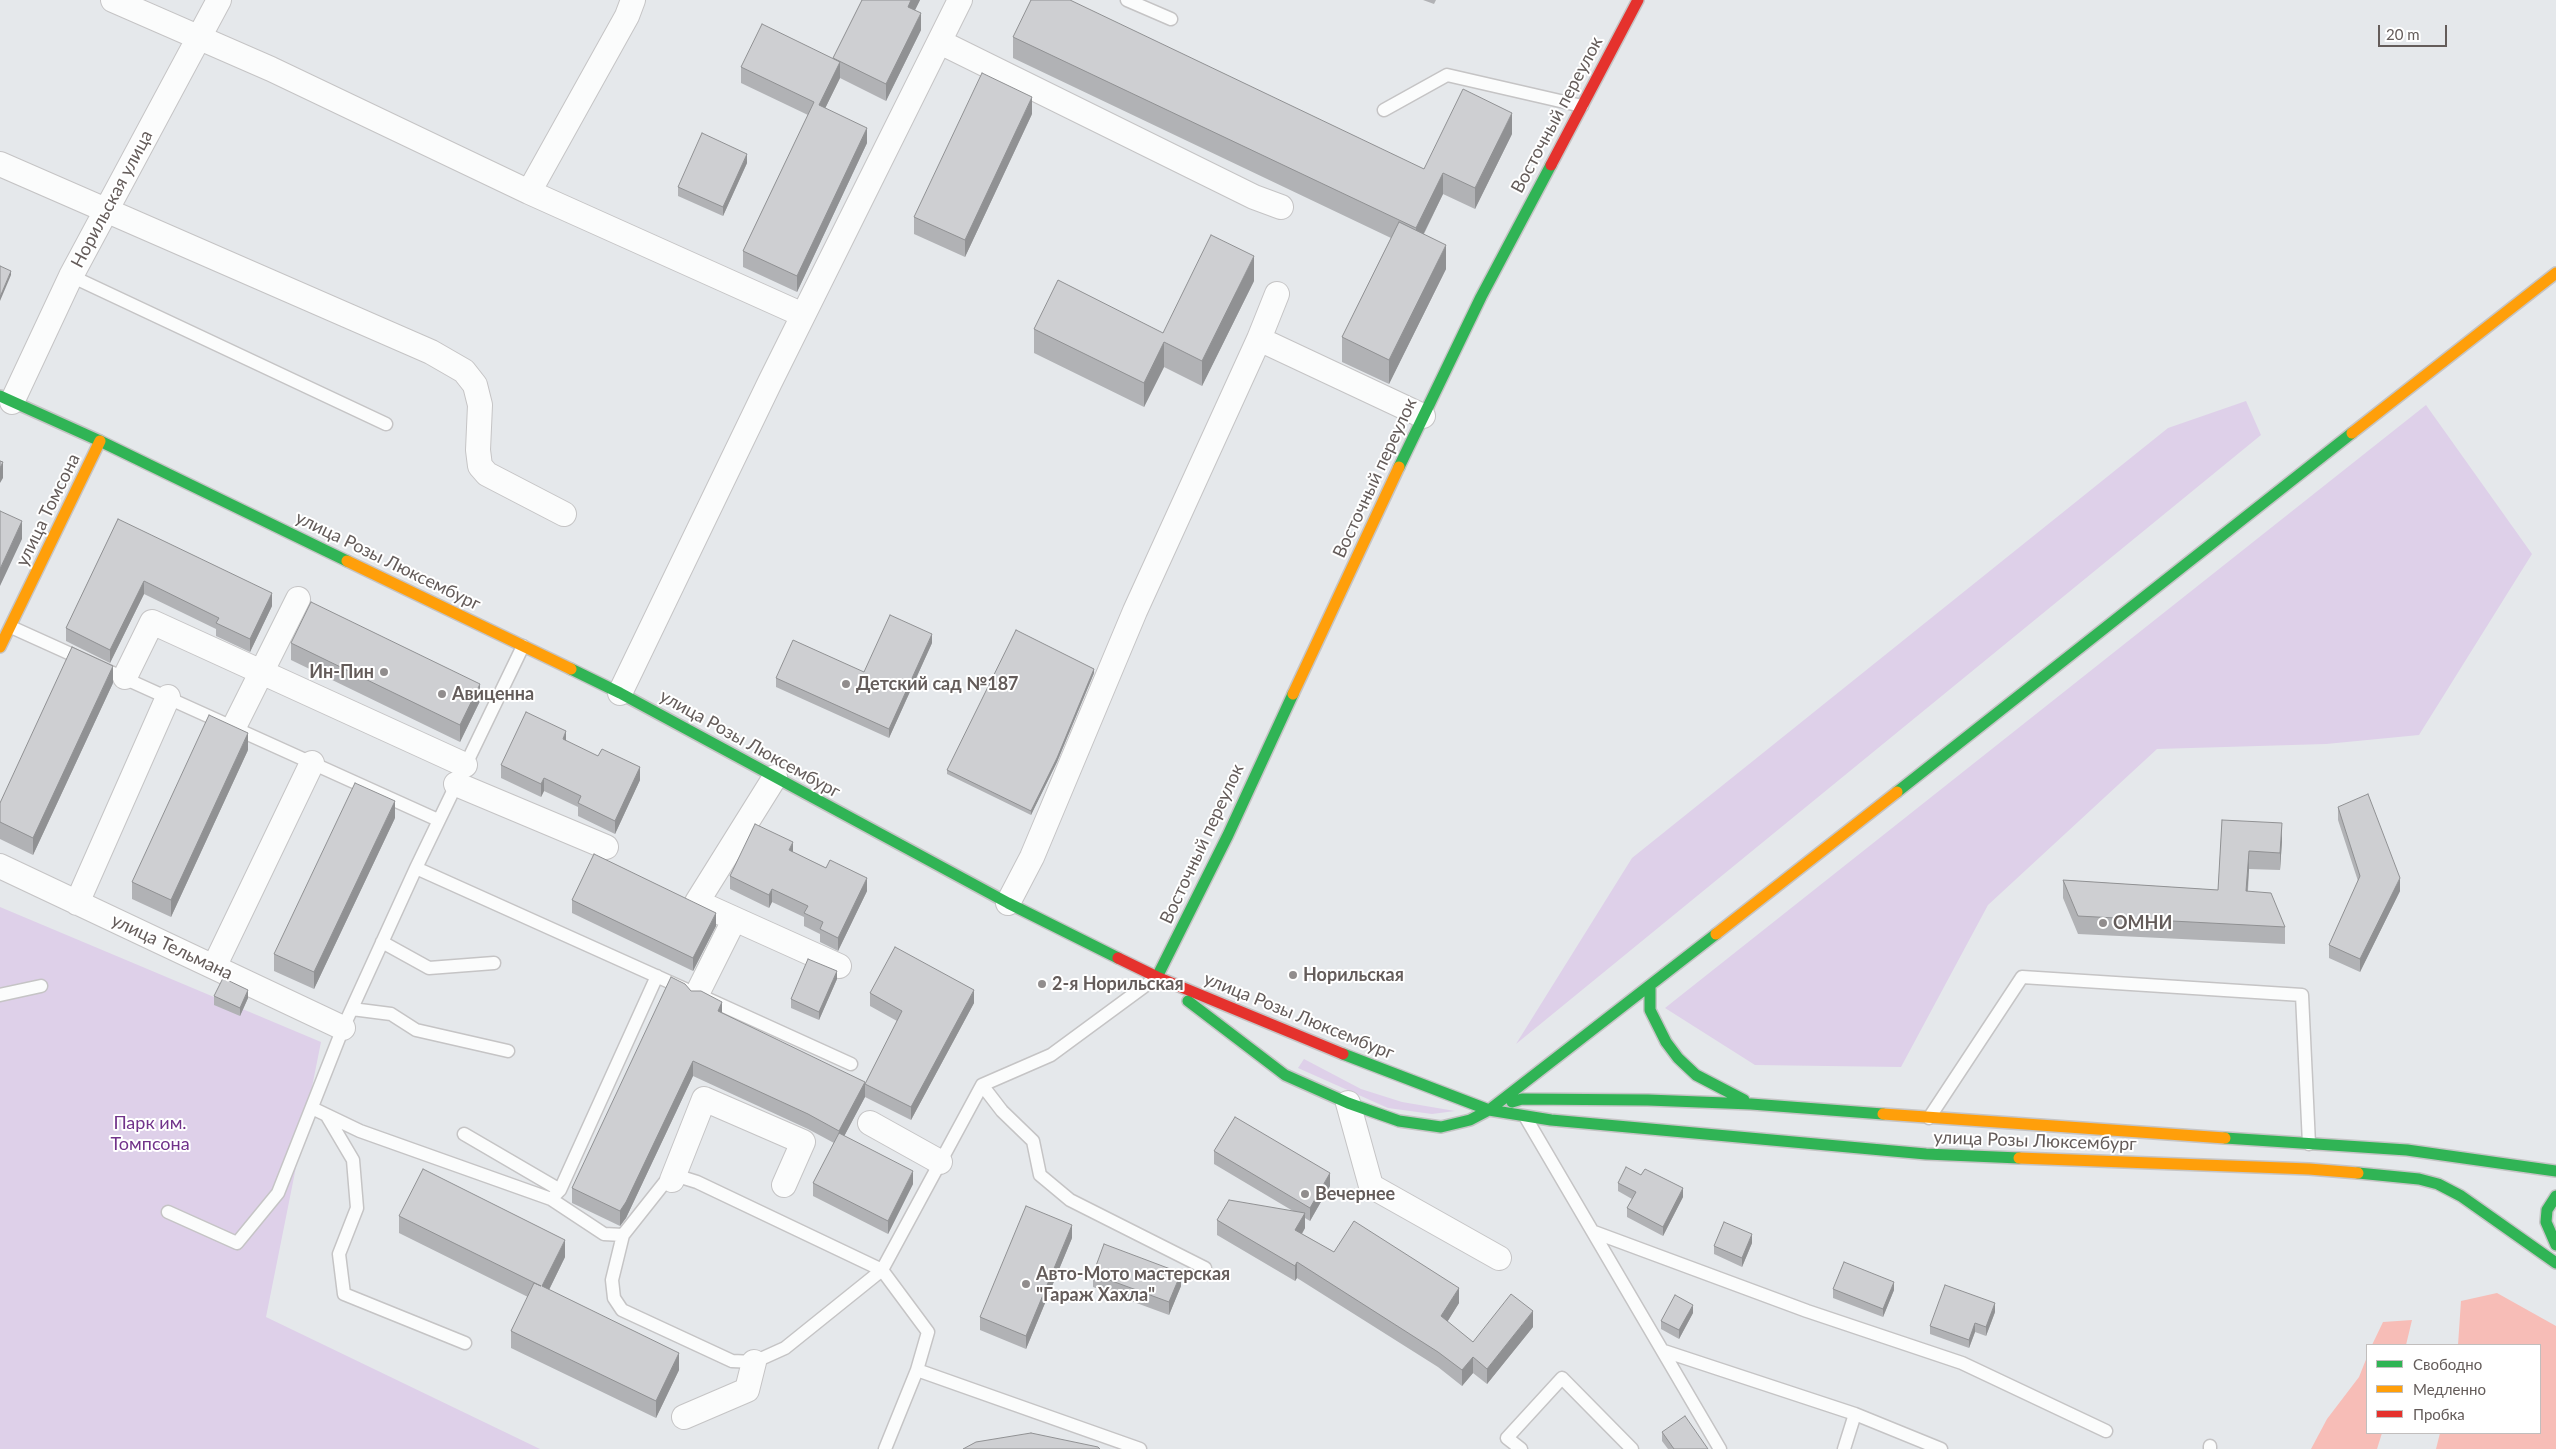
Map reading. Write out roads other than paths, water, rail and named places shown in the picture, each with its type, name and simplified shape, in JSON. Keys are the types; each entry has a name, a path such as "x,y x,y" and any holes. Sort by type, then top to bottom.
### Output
{"main road":[{"name":"Восточный переулок","path":"1157,977 1228,835 1422,416 1481,297 1638,0"},
{"path":"1157,977 1285,1075 1348,1103 1399,1121 1441,1127 1470,1120 1489,1110 1650,986 2556,273"},
{"name":"улица Розы Люксембург","path":"6,399 100,441 620,693 1008,903 1157,977 1304,1039 1489,1110 1524,1114 1551,1120 1926,1149 2309,1156 2407,1150 2556,1172"},
{"name":"улица Томсона","path":"0,647 100,441"},
{"path":"1650,986 1650,1010 1666,1042 1678,1058 1696,1075 1751,1104"},
{"name":"улица Розы Люксембург","path":"1489,1110 1522,1099 1648,1100 1751,1104 1928,1123 2309,1156 2383,1175 2438,1184 2487,1212 2556,1263"},
{"path":"2556,1196 2547,1210 2546,1222 2556,1246"}],"street":[{"path":"113,0 271,69 529,192 803,315"},
{"name":"Норильская улица","path":"6,399 219,0"},
{"path":"529,192 633,0"},
{"path":"620,693 803,315 960,0"},
{"path":"940,42 1254,197 1281,207"},
{"path":"0,164 431,352 464,371 475,385 480,405 478,450 480,466 487,474 564,514"},
{"path":"1008,903 1032,857 1135,611 1259,339 1277,294"},
{"path":"1259,339 1422,416"},
{"path":"234,727 298,599"},
{"path":"125,677 152,622 262,672 606,847"},
{"path":"77,903 168,696"},
{"path":"214,967 312,763"},
{"path":"775,777 696,902 839,966"},
{"name":"улица Тельмана","path":"0,866 214,967 348,1019"},
{"path":"698,994 734,920"},
{"path":"672,1180 704,1099 803,1142 784,1185"},
{"path":"1348,1103 1371,1186 1499,1258"},
{"path":"870,1123 940,1162"},
{"path":"684,1417 747,1390 754,1362"}],"lane":[{"path":"1128,0 1171,19"},
{"path":"1384,110 1447,75 1582,106"},
{"path":"72,276 386,424"},
{"path":"11,627 168,696 438,820"},
{"path":"168,1212 237,1244 278,1193 348,1019 382,942 438,820 523,646"},
{"path":"416,868 851,1064"},
{"path":"382,942 429,968 494,963"},
{"path":"556,1195 657,976"},
{"path":"885,1449 917,1370 928,1332 882,1270 697,1182 681,1177 665,1182 623,1235 612,1280 614,1298 622,1310 732,1361 754,1362 785,1348 882,1270 982,1085 1051,1055 1157,977"},
{"path":"1928,1123 2022,978 2302,995 2309,1156"},
{"path":"0,995 41,986"},
{"path":"348,1019 391,1014 416,1030 508,1051"},
{"path":"982,1085 1002,1111 1033,1141 1040,1175 1070,1200 1205,1268"},
{"path":"312,1108 360,1131 556,1195"},
{"path":"1524,1114 1720,1449"},
{"path":"327,1116 354,1160 357,1208 339,1254 344,1294 465,1344"},
{"path":"464,1134 556,1195 604,1234 623,1235"},
{"path":"1594,1232 1807,1311 1962,1363 2106,1431"},
{"path":"1664,1351 1855,1414 1941,1449"},
{"path":"917,1370 1140,1449"},
{"path":"1521,1449 1507,1438 1562,1378 1632,1449"},
{"path":"1844,1449 1855,1414"}],"place":[{"name":"Ин-Пин","path":"384,672"},
{"name":"Детский сад №187","path":"846,684"},
{"name":"Авиценна","path":"442,694"},
{"name":"ОМНИ","path":"2103,923"},
{"name":"Норильская","path":"1293,975"},
{"name":"2-я Норильская","path":"1042,984"},
{"name":"Вечернее","path":"1305,1194"},
{"name":"Авто-Мото мастерская \"Гараж Хахла\"","path":"1026,1284"}],"park label":[{"name":"Парк им. Томпсона","path":"150,1133"}]}
